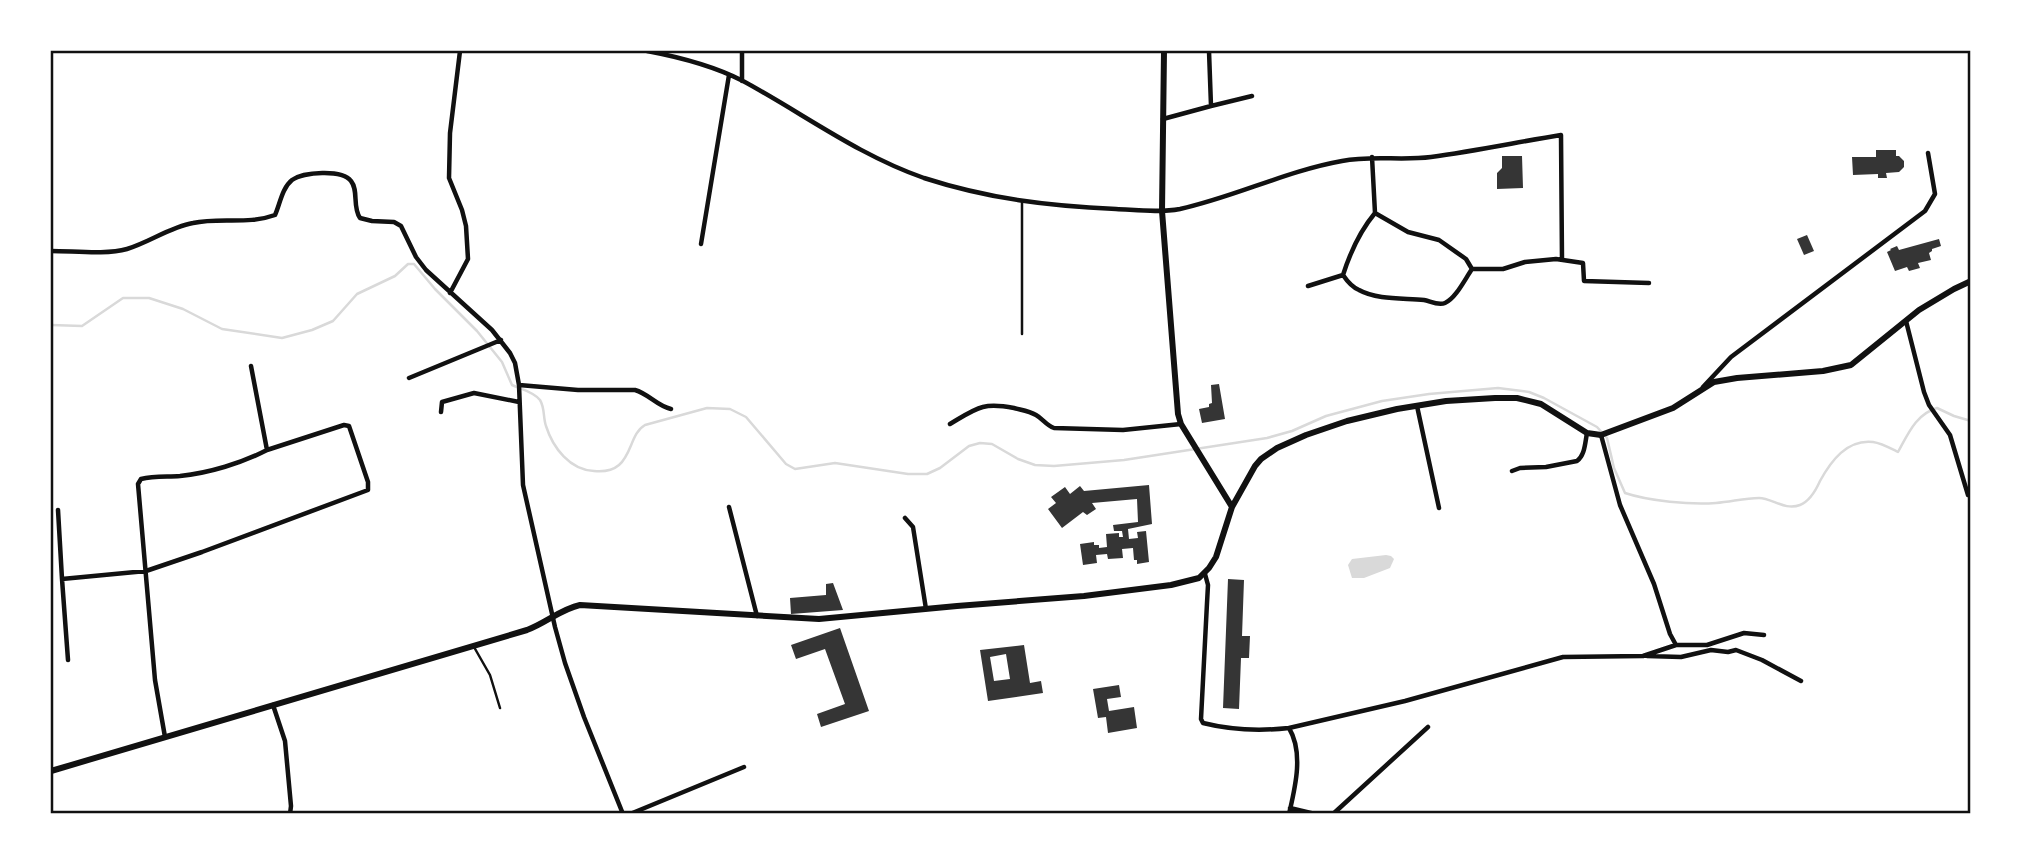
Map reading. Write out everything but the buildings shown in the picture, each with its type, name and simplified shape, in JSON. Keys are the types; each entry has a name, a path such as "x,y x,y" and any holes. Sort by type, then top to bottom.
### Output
{"street":[{"path":"450,293 468,259 466,226 449,178 450,133 460,51"},
{"path":"647,51 742,80 842,140 880,160 926,178 988,195 1060,207 1162,211 1221,198 1341,161 1372,157 1432,157 1562,135 1562,260"},
{"path":"742,51 742,80"},
{"path":"1164,51 1162,211 1175,395 1181,424 1232,507"},
{"path":"1209,51 1210,106"},
{"path":"701,244 729,75"},
{"path":"1163,119 1252,96"},
{"path":"1702,388 1731,357 1925,211 1935,194 1928,153"},
{"path":"1308,286 1343,275 1358,239 1375,213 1372,157"},
{"path":"51,251 116,251 128,249 196,222 268,218 275,215 286,187 292,181 300,176 313,174 340,174 348,178 352,182 355,208 360,218 394,222 401,226 416,257 426,270 501,340 515,363 519,385 523,485 553,619 565,663 623,814"},
{"path":"1375,213 1408,232 1439,240 1465,259 1472,269"},
{"path":"1472,269 1503,269 1525,262 1562,260 1583,263 1584,281 1649,283"},
{"path":"1343,275 1359,291 1381,297 1444,304 1472,269"},
{"path":"51,771 527,630 553,619 564,610 580,605 819,619 1084,596 1199,579 1216,557 1232,507 1255,466 1277,448 1306,435 1347,421 1417,405 1469,399 1517,398 1541,404 1587,433 1603,433 1673,408 1714,382 1823,372 1851,365 1929,304 1971,281"},
{"path":"1906,321 1922,384 1936,416 1950,435 1968,495"},
{"path":"409,378 501,340"},
{"path":"251,366 267,450"},
{"path":"519,385 578,390 635,390 643,392 671,410"},
{"path":"441,412 442,402 466,394 474,393 520,402"},
{"path":"950,424 983,406 991,405 1030,412 1054,428 1123,430 1181,424"},
{"path":"1417,405 1439,508"},
{"path":"62,579 146,570 368,490 368,482 349,426 344,425 209,471 141,479 138,484 137,492 146,570 155,680 165,737"},
{"path":"1512,471 1577,461 1584,450 1587,433"},
{"path":"1603,433 1625,517 1654,584 1676,645"},
{"path":"729,507 757,616"},
{"path":"58,510 68,660"},
{"path":"905,518 913,527 926,608"},
{"path":"1205,574 1208,603 1201,719 1203,723 1222,727 1289,729 1405,701 1563,657 1681,657 1711,650 1736,650 1801,681"},
{"path":"1643,656 1676,645 1707,645 1744,633 1764,635"},
{"path":"1725,640 1728,652"},
{"path":"273,705 285,741 290,814"},
{"path":"1333,814 1427,727"},
{"path":"1289,729 1295,740 1296,752 1296,780 1290,811 1315,814"},
{"path":"630,814 744,766"}],"lane":[{"path":"1022,202 1022,334"},
{"path":"473,646 490,675 500,708"}],"shaded area":[{"path":"1386,555 1394,559 1390,568 1364,578 1352,578 1348,565 1352,559"}],"waterway":[{"path":"51,325 82,326 123,298 149,298 183,309 222,329 282,338 333,321 357,294 395,276 408,264 414,264 477,331 502,362 512,385 540,400 545,423 558,450 577,467 598,471 611,470 619,465 637,433 645,425 707,408 730,409 746,417 786,464 795,469 835,463 908,474 927,474 940,468 969,446 980,443 992,444 1035,465 1124,460 1267,438 1292,431 1326,416 1382,401 1498,388 1529,392 1597,427 1607,438 1614,468 1625,493 1657,500 1694,503 1759,498 1794,506 1810,498 1835,459 1855,444 1876,443 1898,452 1918,420 1937,408 1971,421"}]}
